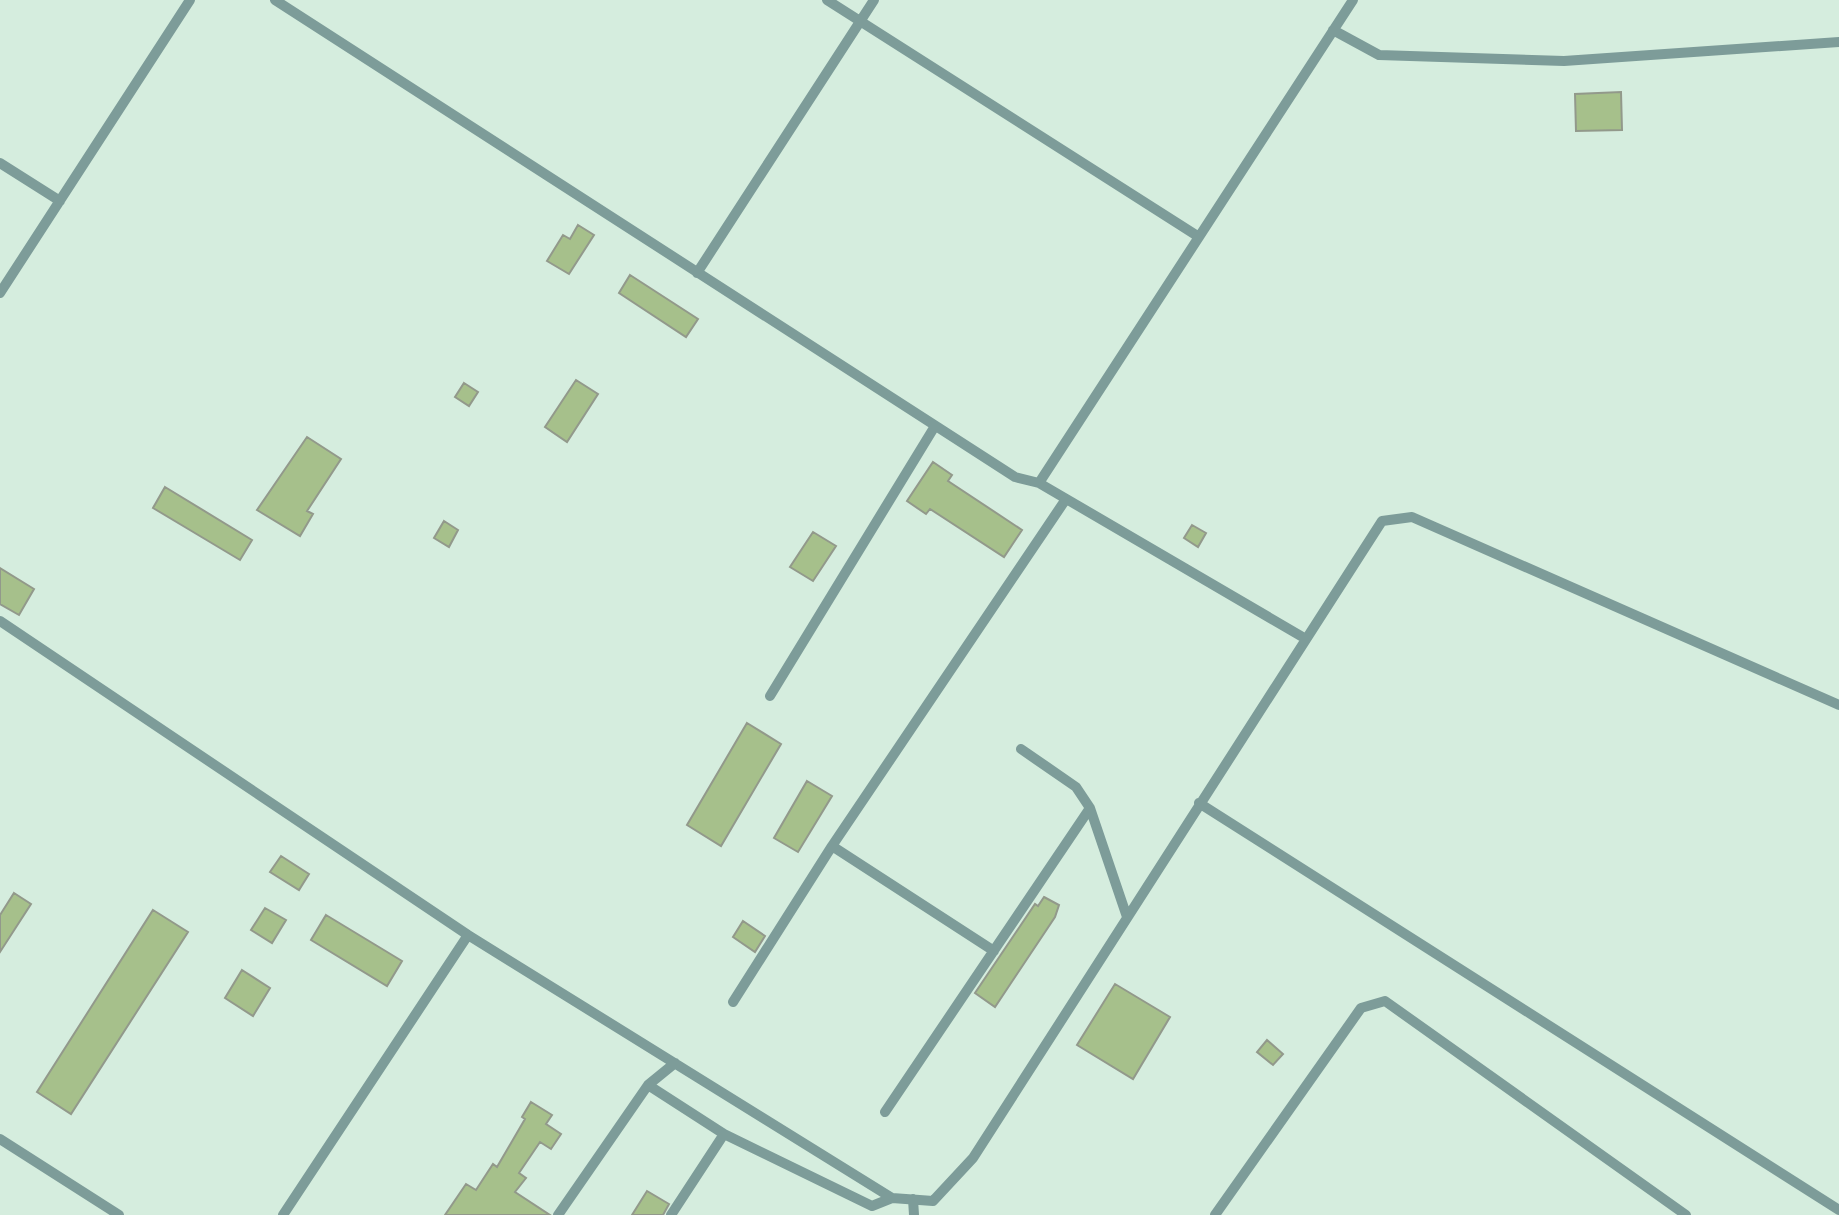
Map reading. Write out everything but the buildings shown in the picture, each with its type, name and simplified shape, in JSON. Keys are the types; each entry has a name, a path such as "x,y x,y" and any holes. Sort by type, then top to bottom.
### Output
{"lane":[{"path":"0,293 190,0"},
{"path":"275,0 1015,478 1039,483 1306,639"},
{"path":"827,0 1199,237"},
{"path":"697,273 874,0"},
{"path":"1039,483 1353,0"},
{"path":"1333,30 1379,55 1564,61 1839,42"},
{"path":"0,163 60,201"},
{"path":"770,696 935,426"},
{"path":"733,1002 832,846 1066,499"},
{"path":"648,1085 724,1135 872,1206 892,1198 933,1200 973,1158 1382,521 1412,517 1839,705"},
{"path":"0,621 468,935 892,1198"},
{"path":"1021,749 1076,787 1090,808 1127,917"},
{"path":"1199,803 1839,1210"},
{"path":"886,1112 1090,808"},
{"path":"832,846 994,951"},
{"path":"283,1215 468,935"},
{"path":"1215,1215 1362,1008 1385,1002 1686,1215"},
{"path":"558,1215 648,1085 675,1063"},
{"path":"671,1215 724,1135"},
{"path":"0,1139 119,1215"},
{"path":"913,1199 914,1215"}],"shaded area":[{"path":"0,0 1839,0 1839,1215 0,1215"}]}
